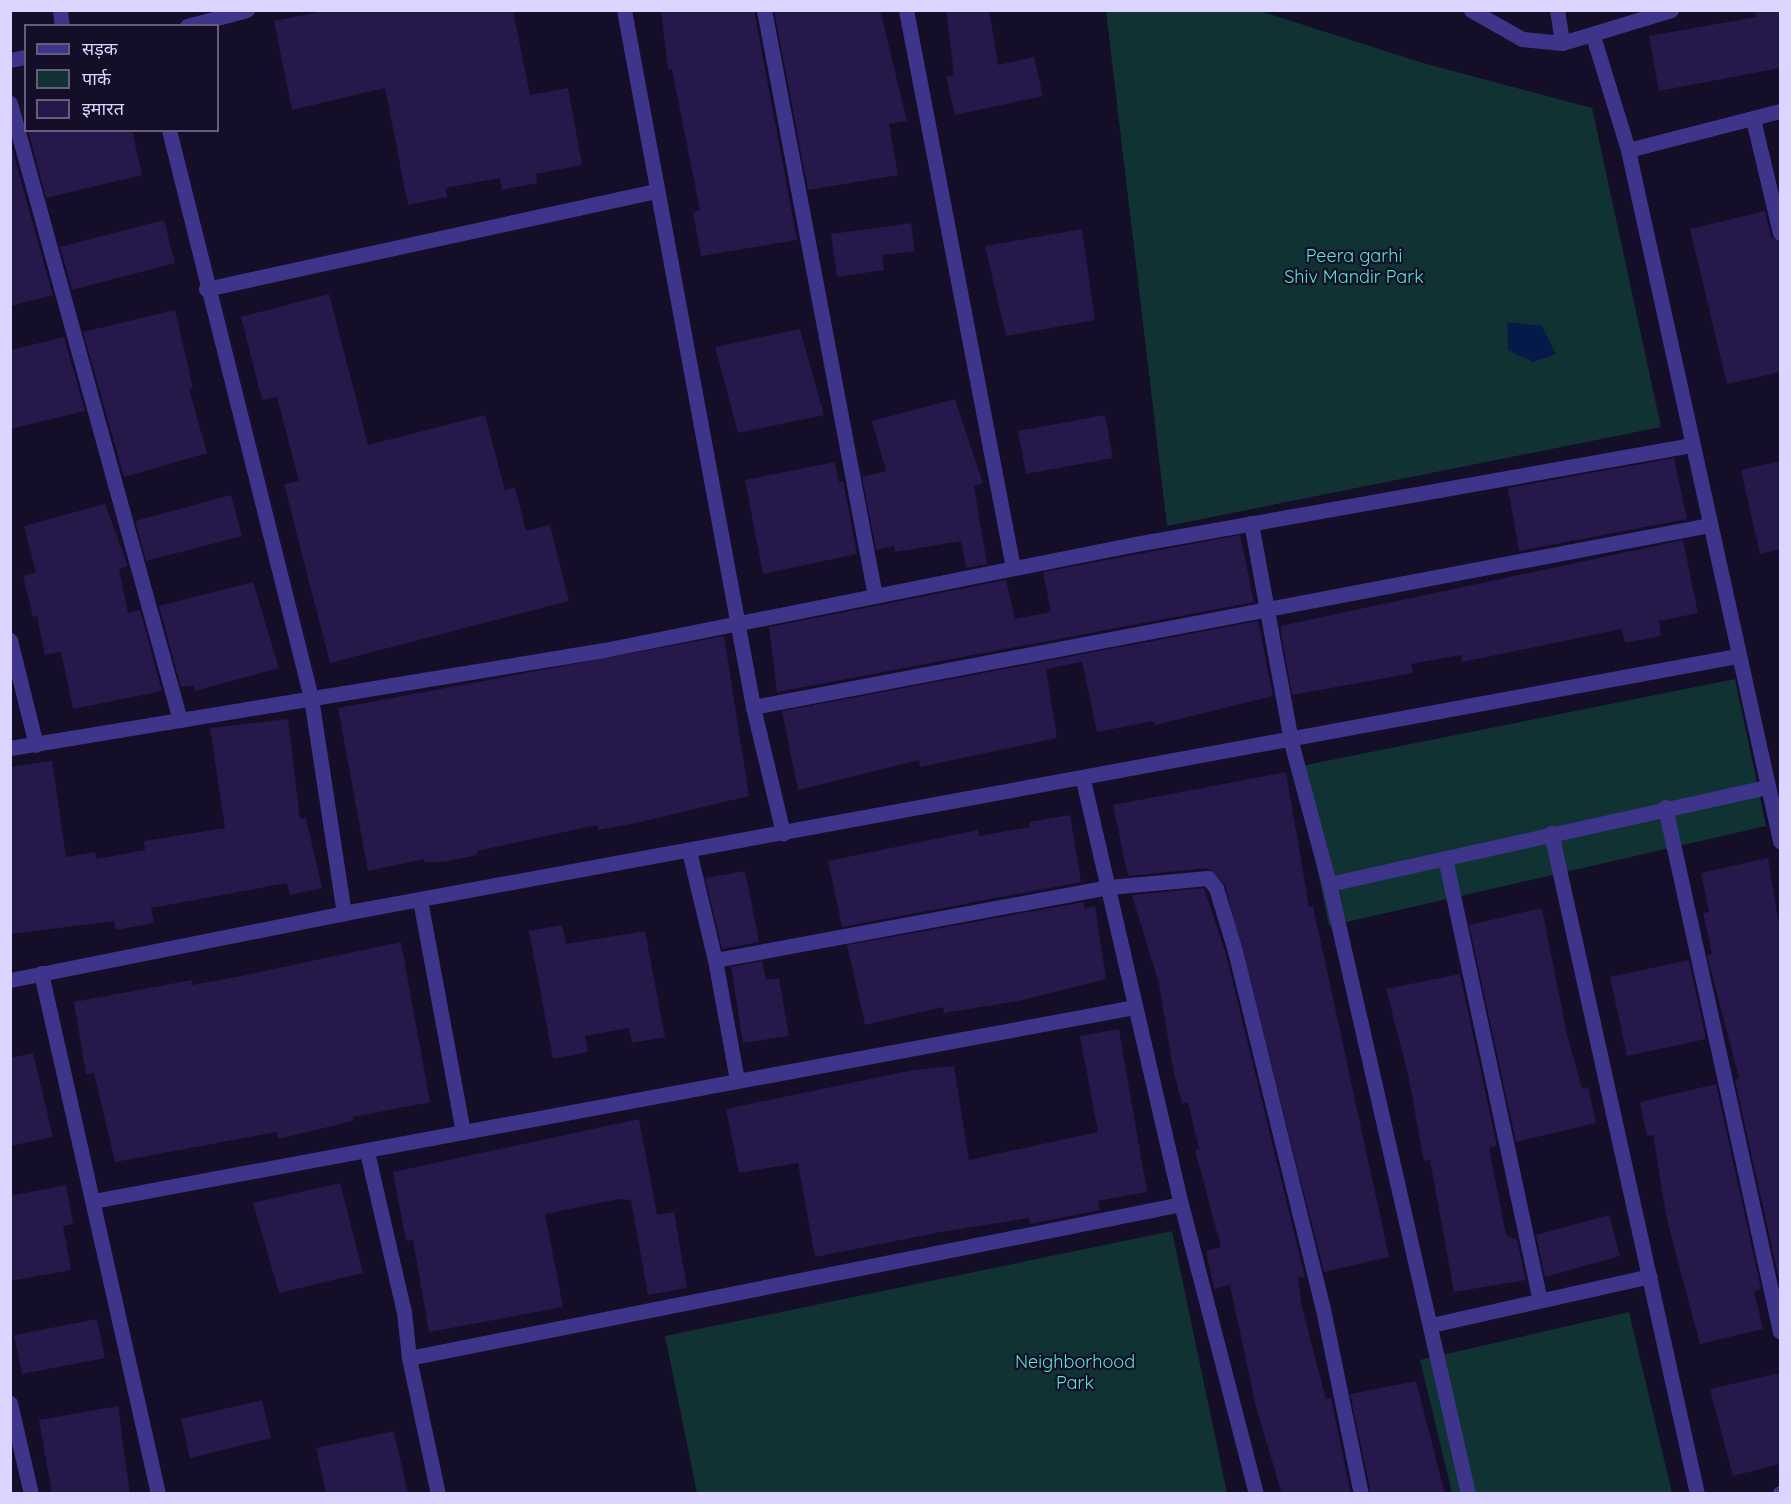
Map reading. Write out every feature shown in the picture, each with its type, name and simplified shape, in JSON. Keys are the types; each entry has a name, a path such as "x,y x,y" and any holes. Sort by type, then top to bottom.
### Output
{"street":[{"path":"194,24 247,10"},
{"path":"624,10 753,707 783,833"},
{"path":"764,10 875,596"},
{"path":"906,10 1013,568"},
{"path":"1471,10 1522,39 1562,43 1593,36 1671,10"},
{"path":"1557,10 1562,43"},
{"path":"1593,36 1628,150 1738,656 1773,794 1780,841"},
{"path":"10,103 180,720"},
{"path":"1628,150 1780,111"},
{"path":"1753,119 1780,233"},
{"path":"168,132 206,289 311,698 344,913"},
{"path":"206,289 657,191"},
{"path":"10,748 737,623 1251,523 1692,444"},
{"path":"1251,523 1291,742 1329,884 1468,1494"},
{"path":"753,707 1709,525"},
{"path":"10,640 36,745"},
{"path":"10,980 344,913 1291,742 1738,656"},
{"path":"1083,780 1181,1204 1256,1494"},
{"path":"1329,884 1665,807 1773,794"},
{"path":"1665,807 1780,1332"},
{"path":"1551,833 1697,1494"},
{"path":"689,851 715,960 737,1080"},
{"path":"1445,858 1540,1300"},
{"path":"715,960 1109,887 1208,878 1216,888 1323,1309 1361,1494"},
{"path":"420,900 463,1132"},
{"path":"41,973 158,1494"},
{"path":"93,1202 1135,1007"},
{"path":"368,1152 405,1312 409,1358 438,1494"},
{"path":"409,1358 1181,1204"},
{"path":"1431,1326 1650,1276"},
{"path":"10,1402 31,1494"}],"green space":[{"name":"Peera garhi Shiv Mandir Park","path":"1106,11 1260,11 1423,63 1592,108 1661,427 1167,526"},
{"path":"1735,679 1766,826 1329,926 1296,767"},
{"name":"Neighborhood Park","path":"1172,1231 1227,1493 697,1493 665,1336"},
{"path":"1629,1312 1672,1493 1452,1493 1420,1360"}],"water":[{"path":"1507,322 1542,326 1556,354 1533,362 1508,350"}],"building":[{"path":"329,10 513,10 530,95 568,88 582,165 536,174 537,183 502,190 500,178 445,188 447,197 408,205 385,88 292,110 274,21"},
{"path":"661,10 754,10 797,240 701,256 693,212 700,210 672,69 668,69"},
{"path":"774,10 880,10 907,121 889,124 898,175 808,190"},
{"path":"946,10 989,10 998,65 1034,57 1043,96 955,115 946,77 954,75"},
{"path":"1755,10 1780,10 1780,68 1659,91 1649,36 1756,17"},
{"path":"29,132 132,132 142,175 46,198"},
{"path":"10,142 53,295 10,306"},
{"path":"1765,211 1771,236 1780,243 1780,372 1727,384 1690,229"},
{"path":"164,220 175,263 72,290 60,247"},
{"path":"911,223 915,251 882,255 884,270 837,277 831,234"},
{"path":"1082,229 1095,320 1006,336 985,246"},
{"path":"329,294 368,445 485,415 505,490 515,487 526,531 550,525 569,601 330,663 284,484 299,481 277,397 262,400 241,317"},
{"path":"175,310 193,388 189,389 207,453 124,477 83,332"},
{"path":"800,329 824,415 738,433 715,347"},
{"path":"64,337 85,411 10,429 10,350"},
{"path":"955,399 983,483 974,486 987,564 966,568 961,541 895,552 894,546 876,550 862,477 886,471 872,421"},
{"path":"1105,415 1113,458 1026,474 1018,431"},
{"path":"1674,458 1687,519 1519,551 1508,488"},
{"path":"1780,461 1780,549 1760,554 1741,470"},
{"path":"835,462 839,482 843,481 857,554 763,574 745,480"},
{"path":"231,495 242,536 146,561 135,521"},
{"path":"105,504 128,566 119,569 128,613 140,610 162,691 73,709 61,652 45,655 37,616 33,617 23,576 36,572 24,526"},
{"path":"1240,535 1254,602 777,692 769,627 1006,580 1015,619 1051,612 1043,572"},
{"path":"1683,540 1698,613 1659,621 1661,636 1625,643 1622,629 1462,662 1461,655 1411,664 1413,673 1292,695 1280,626"},
{"path":"253,582 279,668 195,691 194,685 181,687 159,606"},
{"path":"1258,621 1273,696 1155,725 1154,721 1097,732 1082,662 1046,669 1057,738 920,767 919,760 798,790 782,711"},
{"path":"724,636 749,796 636,823 598,830 597,825 477,851 478,855 443,862 424,862 424,859 368,871 338,708"},
{"path":"288,719 300,819 306,818 322,888 290,895 287,883 151,908 154,923 116,930 114,921 10,934 10,767 52,761 66,857 95,852 96,859 145,850 144,841 225,828 210,728"},
{"path":"1286,772 1309,907 1313,906 1389,1257 1324,1272 1225,885 1208,868 1128,876 1113,805"},
{"path":"1070,815 1081,882 842,927 828,861 978,830 979,836 1030,827 1029,822"},
{"path":"1768,858 1780,932 1780,1284 1735,1080 1739,1078 1707,955 1712,954 1703,913 1709,912 1701,873"},
{"path":"745,871 759,942 722,949 705,878"},
{"path":"1204,888 1226,954 1305,1277 1298,1278 1302,1308 1326,1399 1331,1398 1351,1494 1282,1494 1256,1407 1230,1285 1214,1289 1206,1251 1221,1247 1195,1150 1199,1149 1188,1102 1182,1104 1173,1069 1159,984 1132,895"},
{"path":"1084,902 1085,909 1095,906 1106,979 1018,1001 944,1013 943,1007 865,1025 847,945"},
{"path":"1542,908 1567,1035 1582,1088 1588,1087 1596,1123 1516,1142 1469,925"},
{"path":"562,925 566,944 645,931 665,1037 632,1043 629,1028 585,1036 588,1052 553,1059 529,931"},
{"path":"401,942 430,1102 353,1117 353,1121 278,1139 276,1132 115,1162 94,1073 86,1074 74,1002 192,980 192,985 236,977"},
{"path":"1689,960 1706,1039 1627,1056 1610,977"},
{"path":"762,961 766,980 779,978 789,1036 743,1043 731,967"},
{"path":"1460,974 1497,1146 1489,1148 1506,1235 1517,1240 1526,1280 1454,1292 1430,1160 1424,1161 1408,1074 1386,989"},
{"path":"1119,1029 1147,1192 1098,1201 1100,1210 1030,1224 1029,1218 941,1232 815,1257 798,1163 739,1173 726,1109 913,1070 954,1066 969,1160 1098,1132 1080,1036"},
{"path":"33,1053 53,1137 10,1146 10,1058"},
{"path":"1716,1084 1761,1289 1754,1291 1763,1329 1700,1344 1667,1220 1653,1135 1647,1136 1640,1102"},
{"path":"639,1119 657,1215 674,1212 687,1288 648,1295 631,1200 619,1199 545,1214 563,1307 429,1332 413,1240 406,1241 393,1172"},
{"path":"340,1183 363,1273 279,1293 253,1203"},
{"path":"66,1185 73,1224 63,1226 71,1270 10,1281 10,1196"},
{"path":"1609,1215 1620,1256 1545,1277 1536,1235"},
{"path":"97,1319 105,1358 22,1374 14,1335"},
{"path":"1780,1373 1780,1464 1733,1476 1710,1389"},
{"path":"1416,1381 1445,1494 1371,1494 1350,1394"},
{"path":"262,1400 271,1438 190,1458 181,1419"},
{"path":"118,1406 130,1494 52,1494 39,1420"},
{"path":"394,1431 408,1494 326,1494 316,1448"}]}
